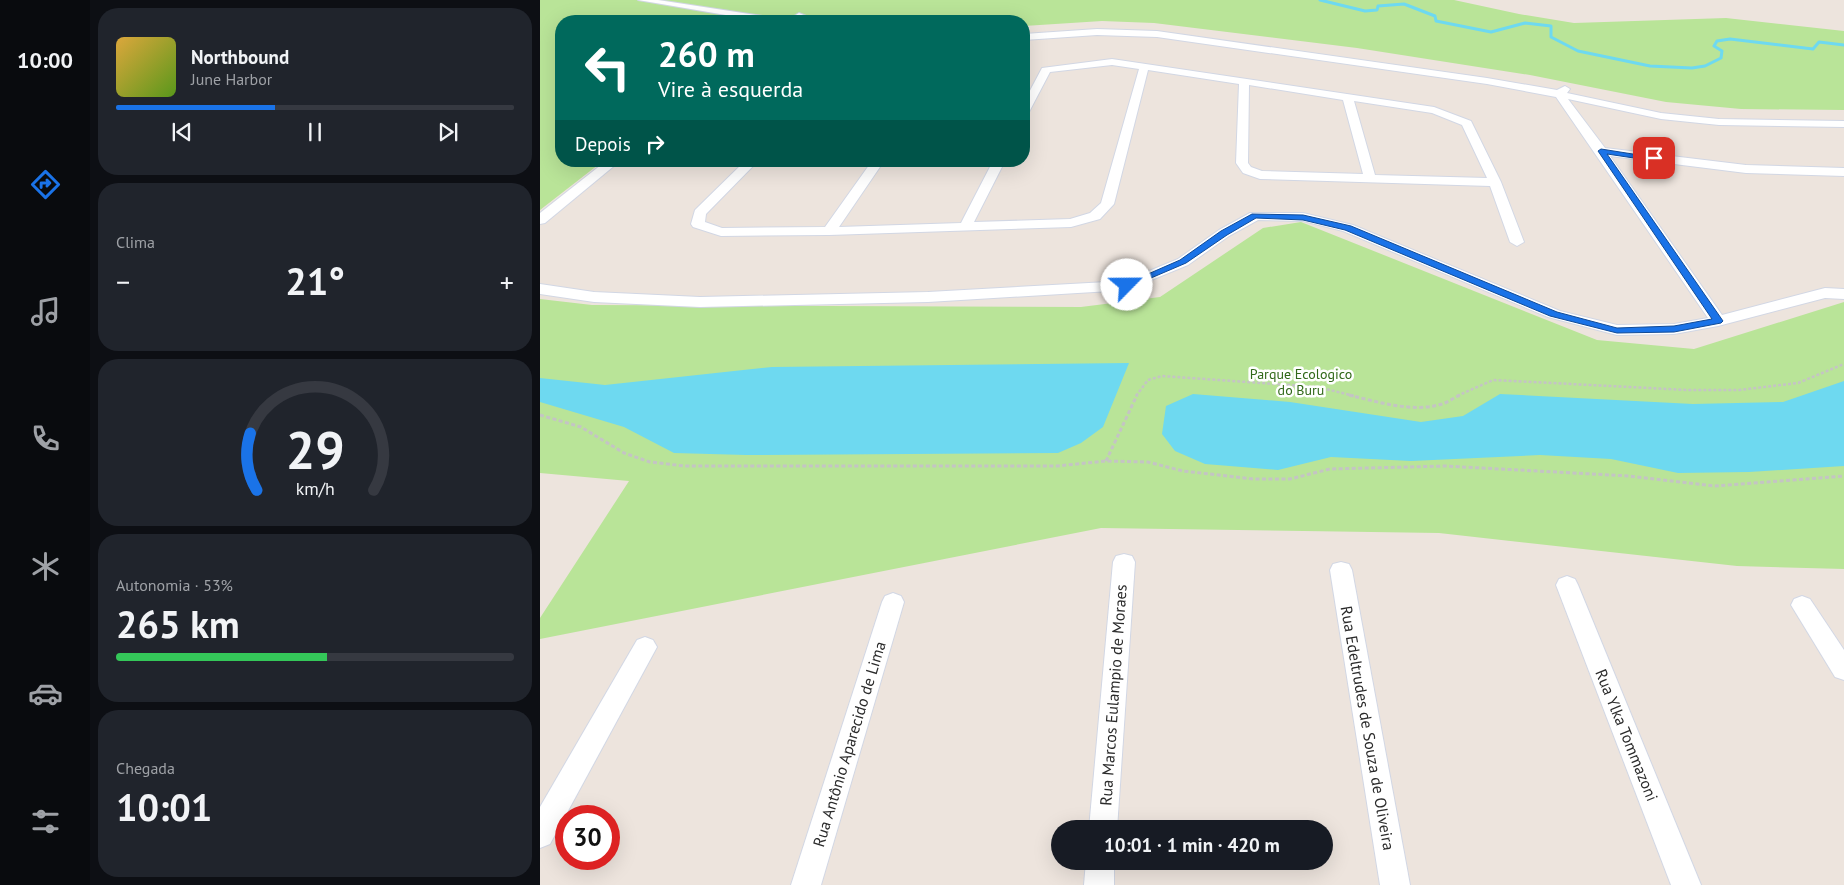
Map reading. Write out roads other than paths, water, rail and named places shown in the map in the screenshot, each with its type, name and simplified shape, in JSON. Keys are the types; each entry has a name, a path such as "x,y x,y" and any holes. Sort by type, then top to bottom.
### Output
{"street":[{"path":"642,0 738,15"},
{"path":"1030,32 1110,27 1176,31 1418,64 1562,91 1690,112 1844,116"},
{"path":"1030,37 1098,32 1157,34 1562,91 1661,116 1691,120 1844,124"},
{"path":"1030,96 1046,70 1112,62 1434,110 1467,123 1495,182 1517,242"},
{"path":"746,167 700,213 698,224 720,232 829,231 1071,223 1096,216 1107,204 1144,67"},
{"path":"1244,82 1242,163 1247,170 1260,175 1495,182"},
{"path":"1562,91 1718,321"},
{"path":"1348,97 1370,179"},
{"path":"1601,151 1746,169 1844,172"},
{"path":"540,220 606,167"},
{"path":"829,231 874,167"},
{"path":"965,227 996,167"},
{"path":"540,289 594,297 700,302 928,297 1127,285 1183,262 1224,233 1255,216 1274,216 1303,217 1348,228 1554,314 1617,330 1674,329 1794,303 1825,293 1844,294"},
{"name":"Rua Marcos Eulampio de Moraes","path":"1104,820 1124,562"},
{"name":"Rua Edeltrudes de Souza de Oliveira","path":"1341,570 1395,885"},
{"name":"Rua Ylka Tommazoni","path":"1567,585 1686,885"},
{"name":"Rua Antônio Aparecido de Lima","path":"806,885 893,602"},
{"path":"1802,605 1844,670"},
{"path":"540,834 645,647"},
{"path":"1098,885 1099,870"}],"water":[{"path":"1129,363 1103,427 1081,443 1058,453 746,455 674,453 624,427 540,402 540,378 605,385 772,367"},
{"path":"1844,381 1844,466 1749,472 1678,473 1611,459 1540,455 1411,461 1331,457 1278,470 1205,464 1175,451 1162,434 1166,406 1193,394 1290,402 1421,422 1463,416 1500,394 1693,404 1783,402"}],"waterway":[{"path":"1320,0 1365,11 1377,10 1378,6 1404,4 1435,16 1436,21 1491,32 1525,23 1551,26 1551,37 1578,51 1650,66 1692,68 1705,66 1721,58 1722,51 1714,46 1717,41 1730,39 1813,49 1819,42 1844,45"}],"park label":[{"name":"Parque Ecologico do Buru","path":"1301,382"}]}
